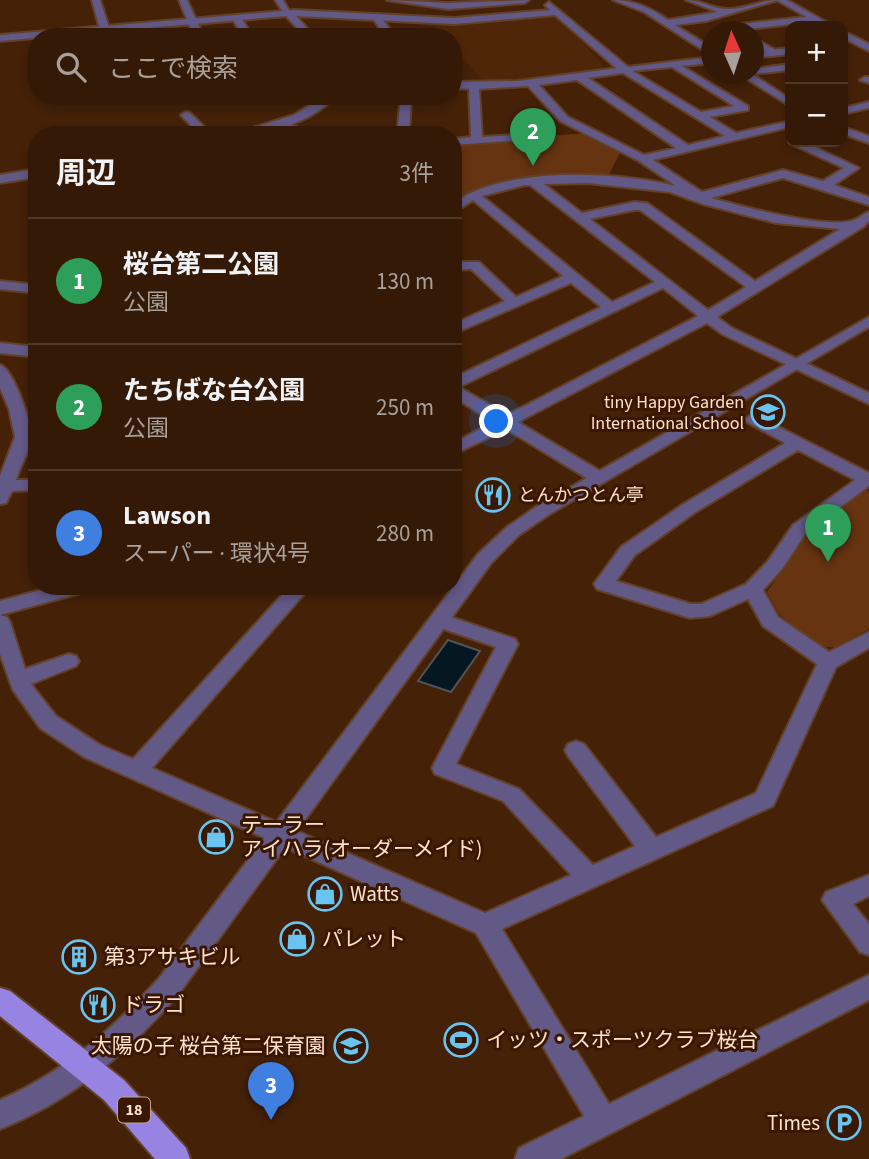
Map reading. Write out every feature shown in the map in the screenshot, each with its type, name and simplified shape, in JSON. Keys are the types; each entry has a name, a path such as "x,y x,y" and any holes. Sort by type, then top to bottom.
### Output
{"main road":[{"name":"18","path":"0,1000 130,1106 176,1159"}],"street":[{"path":"96,0 104,28"},
{"path":"183,0 195,28"},
{"path":"279,0 302,28"},
{"path":"391,0 450,3 525,0"},
{"path":"617,0 647,10 701,46"},
{"path":"690,0 728,12"},
{"path":"666,23 728,12 774,0"},
{"path":"781,0 818,21"},
{"path":"548,2 625,70 703,115 736,138"},
{"path":"436,21 450,3"},
{"path":"145,28 322,12 436,21 558,12"},
{"path":"375,16 384,28"},
{"path":"237,18 243,28"},
{"path":"764,24 814,19"},
{"path":"848,36 867,45"},
{"path":"0,38 28,37"},
{"path":"848,46 867,45"},
{"path":"764,47 774,53"},
{"path":"764,54 785,52"},
{"path":"462,86 530,82 701,61"},
{"path":"675,65 744,108 703,115"},
{"path":"764,71 785,68"},
{"path":"578,76 686,149"},
{"path":"530,82 564,119 643,159 707,201 776,219 836,225 865,223"},
{"path":"760,84 785,100"},
{"path":"474,87 477,141"},
{"path":"274,126 320,105"},
{"path":"404,126 405,105"},
{"path":"848,110 869,105"},
{"path":"186,115 198,126"},
{"path":"283,124 289,126"},
{"path":"643,159 785,125"},
{"path":"766,130 785,138"},
{"path":"848,132 869,140"},
{"path":"462,142 516,138"},
{"path":"806,147 853,168 823,187"},
{"path":"0,179 28,174"},
{"path":"462,203 474,195 500,186 534,182 605,182 672,189 697,196 784,174 869,201"},
{"path":"534,182 663,283 738,337 869,399"},
{"path":"474,195 610,308"},
{"path":"579,217 643,206 755,287"},
{"path":"462,445 708,316 865,223"},
{"path":"462,265 474,265 514,302"},
{"path":"462,326 572,277"},
{"path":"462,380 663,283"},
{"path":"0,285 28,288"},
{"path":"462,589 485,558 513,531 869,321"},
{"path":"0,348 28,351"},
{"path":"0,370 17,409 23,437 2,493"},
{"path":"462,395 599,478"},
{"path":"753,419 868,479 799,529 775,565 753,589 703,611 690,611 604,584 628,551 688,509 797,443"},
{"path":"2,493 28,487"},
{"path":"753,589 770,621 828,662"},
{"path":"0,608 48,595"},
{"path":"137,771 293,595"},
{"path":"0,1115 30,1103 85,1068 133,1028 169,986 458,595"},
{"path":"439,620 508,644 443,768 511,794 590,878"},
{"path":"0,622 19,680 48,722 92,751 485,925 603,1121"},
{"path":"485,925 765,799 828,662 869,639"},
{"path":"19,680 69,661"},
{"path":"576,750 652,850"},
{"path":"869,884 835,900 869,944"},
{"path":"530,1159 869,987"}],"shaded area":[{"path":"555,16 582,41 605,68 485,83 462,57 462,28 436,28 431,23"},
{"path":"590,133 621,151 605,182 500,186 462,205 462,141"},
{"path":"867,490 869,629 836,647 819,647 779,614 767,592 808,533"}],"water":[{"path":"448,640 480,651 451,692 418,681"}],"place":[{"name":"たちばな台公園","path":"533,166"},
{"name":"tiny Happy Garden International School","path":"768,412"},
{"name":"とんかつとん亭","path":"493,495"},
{"name":"桜台第二公園","path":"828,562"},
{"name":"テーラー アイハラ(オーダーメイド)","path":"216,837"},
{"name":"Watts","path":"325,894"},
{"name":"パレット","path":"297,939"},
{"name":"第3アサキビル","path":"79,957"},
{"name":"ドラゴ","path":"98,1005"},
{"name":"イッツ・スポーツクラブ桜台","path":"461,1040"},
{"name":"太陽の子 桜台第二保育園","path":"351,1046"},
{"name":"Lawson","path":"271,1120"},
{"name":"Times","path":"844,1123"}]}
